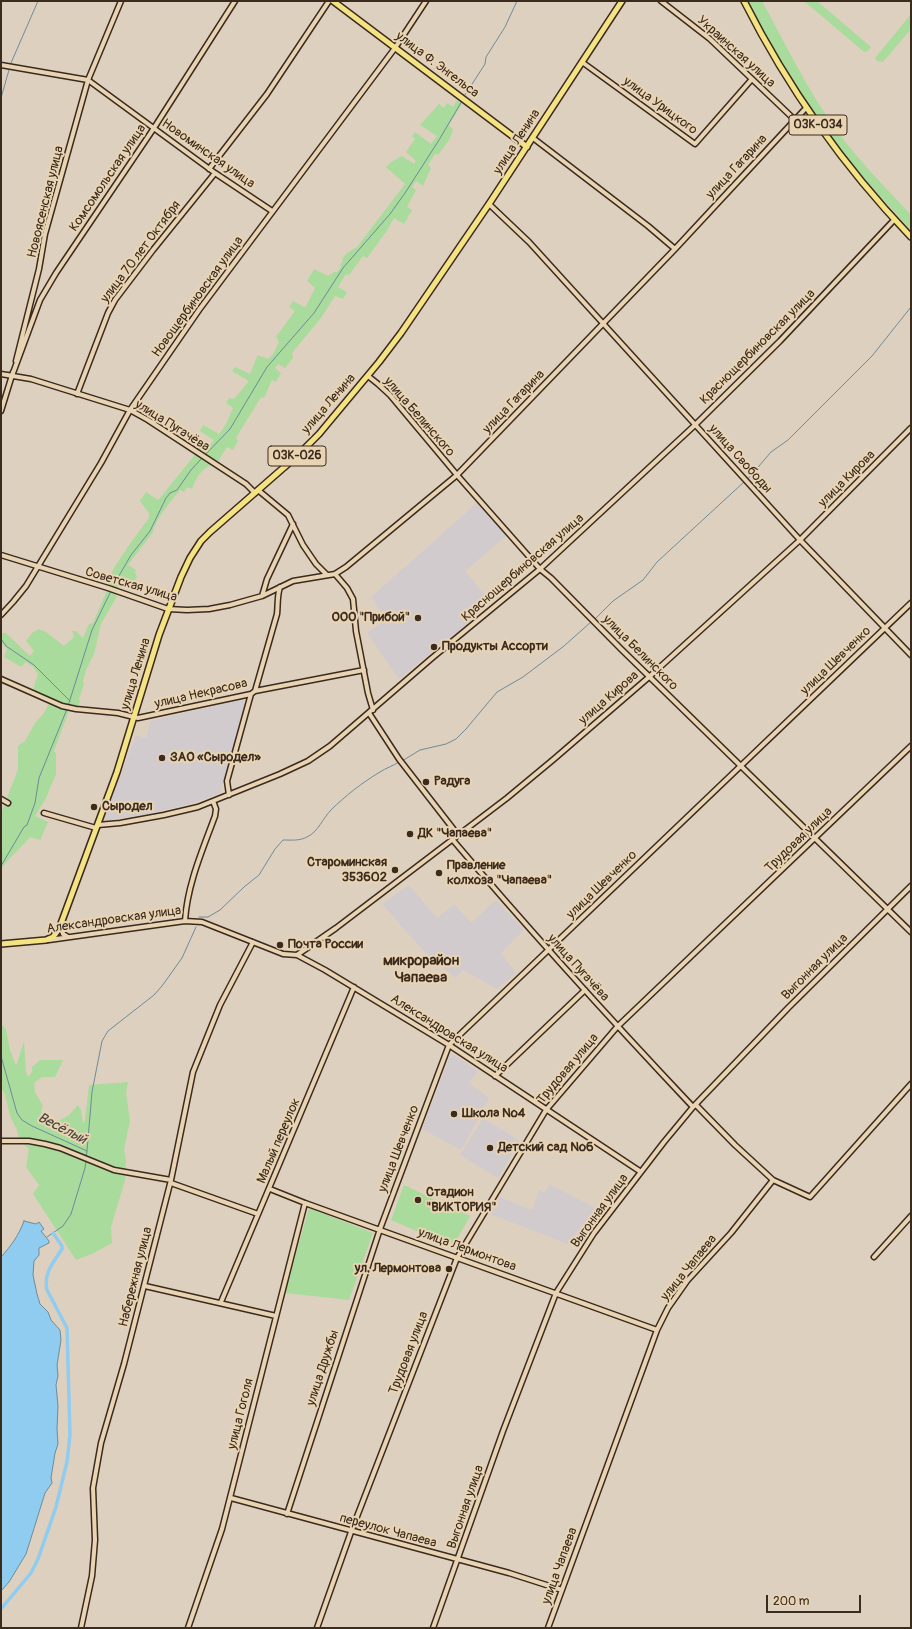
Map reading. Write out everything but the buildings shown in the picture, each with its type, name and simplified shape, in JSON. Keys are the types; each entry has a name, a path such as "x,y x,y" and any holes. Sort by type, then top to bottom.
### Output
{"main road":[{"name":"улица Ф. Энгельса","path":"333,1 527,147"},
{"name":"улица Ленина","path":"46,940 55,934 61,925 134,717 154,649 168,609 190,558 201,541 219,524 298,456 319,434 368,376 401,333 489,204 622,1"},
{"name":"03К-034","path":"744,1 767,45 806,108 842,159 894,220 911,237"},
{"name":"Александровская улица","path":"1,944 46,940"}],"street":[{"name":"Новоясенская улица","path":"1,411 13,374 39,269 46,234 88,80 121,1"},
{"name":"Комсомольская улица","path":"13,374 40,300 56,273 154,128 235,1"},
{"path":"209,168 267,94 329,1"},
{"name":"Новощербиновская улица","path":"1,615 14,602 37,567 101,463 130,410 199,310 395,48 426,1"},
{"name":"Украинская улица","path":"661,1 710,39 795,120"},
{"name":"улица Урицкого","path":"582,62 694,144 752,79"},
{"name":"Новоминская улица","path":"1,65 88,80 215,173 272,211"},
{"name":"улица Гагарина","path":"280,587 293,581 335,574 346,567 457,475 675,249 806,108"},
{"path":"533,138 648,226 675,249"},
{"name":"улица 70 лет Октября","path":"77,394 106,318 116,300 134,274 215,173"},
{"name":"улица Свободы","path":"489,204 529,242 748,484 911,655"},
{"name":"Краснощербиновская улица","path":"97,826 164,815 229,796 308,761 330,746 432,658 540,569 695,425 780,341 894,220"},
{"name":"улица Пугачёва","path":"1,374 13,374 130,410 148,420 246,484 288,515 303,545 316,564 327,575"},
{"name":"улица Белинского","path":"368,376 390,396 540,569 911,932"},
{"name":"улица Кирова","path":"297,955 336,928 513,793 649,677 800,540 911,428"},
{"path":"262,596 267,578 293,524"},
{"name":"Советская улица","path":"1,555 108,588 168,609 209,609 262,596 280,587"},
{"path":"335,574 347,588 353,600 356,631 371,711 402,764 458,835"},
{"path":"229,796 228,781 249,702 253,693 279,603 277,596 280,587"},
{"name":"улица Шевченко","path":"380,1229 449,1045 911,603"},
{"name":"улица Некрасова","path":"1,679 62,706 103,711 134,717 145,717 364,670"},
{"path":"242,696 249,702"},
{"name":"Трудовая улица","path":"316,1628 351,1532 457,1258 546,1110 617,1027 911,746"},
{"path":"1,799 8,803"},
{"path":"185,921 186,909 198,863 215,816 216,808 213,801"},
{"path":"44,813 97,826"},
{"name":"улица Пугачёва","path":"452,839 617,1027 694,1106 773,1180"},
{"name":"Выгонная улица","path":"433,1628 503,1430 556,1293 594,1232 694,1106 788,1008 911,886"},
{"name":"Александровская улица","path":"46,940 185,921 202,922 283,954 297,955 354,987 449,1045 641,1172"},
{"path":"61,925 64,934 68,937"},
{"name":"Набережная улица","path":"81,1628 92,1576 95,1540 93,1488 101,1443 145,1286 171,1182 188,1093 196,1061 220,1005 253,942"},
{"name":"Малый переулок","path":"221,1302 354,987"},
{"path":"495,1076 585,990"},
{"path":"773,1180 810,1197 911,1084"},
{"path":"1,1141 29,1141 45,1144 82,1156 114,1170 171,1182 258,1214"},
{"name":"улица Чапаева","path":"548,1628 658,1330 668,1308 687,1281 731,1233 773,1180"},
{"name":"улица Лермонтова","path":"270,1189 305,1203 658,1330"},
{"name":"улица Гоголя","path":"188,1628 210,1566 231,1498 305,1203"},
{"path":"874,1257 911,1216"},
{"name":"улица Дружбы","path":"287,1514 380,1229"},
{"path":"145,1286 221,1302 276,1316"},
{"name":"переулок Чапаева","path":"231,1498 562,1590"}],"shaded area":[{"path":"477,503 506,536 465,571 490,601 473,615 472,620 457,633 399,679 367,633 387,619 371,597"},
{"path":"243,699 246,705 220,793 186,805 147,814 103,821 136,735 146,738 150,721"},
{"path":"409,885 437,918 454,904 471,923 496,900 524,930 501,953 516,973 497,989 463,970 456,978 429,957 382,904"},
{"name":"Школа №4","path":"451,1053 478,1071 469,1083 489,1098 461,1150 422,1129"},
{"name":"Детский сад №6","path":"483,1118 520,1141 498,1178 460,1155"},
{"path":"549,1184 605,1213 578,1248 490,1214 500,1197 532,1210 539,1190 545,1193"}],"green space":[{"path":"748,1 762,1 799,70 829,120 857,156 911,215 911,230 872,188 828,134 785,69"},
{"path":"804,1 817,1 871,47 868,51 864,52"},
{"path":"911,14 911,29 883,62 877,61 875,58"},
{"path":"457,100 462,104 449,125 453,130 449,140 438,155 435,154 428,165 431,168 423,186 416,181 412,187 416,190 407,207 412,210 404,224 394,218 386,232 367,258 363,256 349,275 346,274 338,287 347,292 343,299 335,296 321,318 292,353 293,358 285,368 278,364 275,368 281,373 276,382 272,380 264,398 261,397 236,438 238,441 233,450 227,447 217,463 197,447 199,444 211,444 214,440 200,431 203,425 219,434 226,424 233,408 226,403 229,398 234,399 249,381 232,371 235,367 250,374 258,355 268,359 273,354 279,342 276,336 295,311 289,307 293,301 304,307 306,306 315,288 307,281 314,269 328,276 334,272 337,272 341,267 340,265 343,261 342,259 347,253 357,247 405,184 386,167 391,162 402,156 414,164 416,161 406,152 415,139 412,136 415,132 431,144 437,136 420,125 439,104 444,108 447,103 453,107"},
{"path":"195,451 214,464 206,468 200,474 192,489 187,487 184,492 180,490 164,510 157,521 153,532 128,565 136,570 135,573 137,576 132,587 119,583 116,598 101,624 94,654 86,670 78,707 70,708 54,751 56,753 56,774 46,798 35,816 48,822 40,840 30,837 1,869 1,814 18,769 18,746 25,741 35,723 44,713 50,701 32,693 38,674 33,667 26,662 21,667 4,657 7,649 1,642 1,633 6,633 30,656 34,651 26,641 32,633 39,629 46,632 64,646 74,637 72,631 76,631 83,638 89,624 93,623 108,588 107,579 149,518 149,513 140,501 146,492 158,500 194,456"},
{"path":"1,1023 6,1029 10,1050 16,1066 24,1041 26,1072 28,1077 32,1072 32,1067 40,1060 63,1060 55,1077 42,1077 34,1083 35,1092 43,1106 41,1111 52,1121 57,1122 69,1115 78,1105 81,1110 83,1124 85,1120 89,1085 128,1082 126,1093 130,1121 124,1150 126,1160 125,1180 111,1227 112,1243 92,1254 76,1260 33,1194 39,1185 26,1167 29,1149 19,1139 17,1130 11,1118 4,1092 1,1089"},
{"name":"Стадион \"ВИКТОРИЯ\"","path":"404,1185 470,1216 455,1243 448,1241 447,1244 391,1220"},
{"path":"309,1208 373,1233 349,1300 285,1293"}],"water":[{"path":"24,1221 36,1224 39,1222 44,1229 41,1231 49,1241 49,1243 39,1248 39,1255 34,1261 33,1275 40,1304 48,1312 51,1320 60,1330 61,1340 57,1365 58,1376 56,1385 58,1406 58,1444 51,1478 52,1483 45,1493 26,1554 9,1582 1,1591 1,1257 20,1231"}],"waterway":[{"path":"11,63 38,1"},
{"path":"465,95 485,64 486,57 505,27 517,1"},
{"path":"1,98 9,70"},
{"path":"204,456 230,429 267,367 314,313 343,268 390,214 439,140 462,101"},
{"path":"747,480 771,452 788,440 872,356 911,307"},
{"path":"112,588 131,555 150,531 166,498 170,493 177,490 191,470 202,458"},
{"path":"594,620 613,601 643,580 657,562 744,482"},
{"path":"68,706 92,630 111,591"},
{"path":"402,761 420,750 446,744 456,739 497,692 523,677 564,646 591,622"},
{"path":"1,639 6,646 34,665 70,701"},
{"path":"1,866 24,827 27,825 35,803 39,778 67,709"},
{"path":"199,917 208,917 220,910 259,875 275,849 283,840 301,839 311,835 328,813 348,794 374,776 399,762"},
{"path":"87,1151 92,1092 102,1041 108,1031 154,995 162,986 182,958 196,927"},
{"name":"Весёлый","path":"1,1056 17,1113 22,1120 87,1151 86,1157"},
{"name":"Весёлый","path":"47,1237 63,1226 71,1214 86,1161"},
{"path":"1,1609 31,1573 38,1559 56,1507 67,1462 70,1435 67,1328 47,1290 46,1284 50,1268 62,1249 62,1246 53,1233"}],"place":[{"name":"ООО \"Прибой\"","path":"418,618"},
{"name":"Продукты Ассорти","path":"434,647"},
{"name":"ЗАО «Сыродел»","path":"162,758"},
{"name":"Радуга","path":"426,782"},
{"name":"Сыродел","path":"94,807"},
{"name":"ДК \"Чапаева\"","path":"410,834"},
{"name":"Староминская 353602","path":"395,870"},
{"name":"Правление колхоза \"Чапаева\"","path":"439,873"},
{"name":"Почта России","path":"280,945"},
{"name":"Школа №4","path":"454,1114"},
{"name":"Детский сад №6","path":"490,1148"},
{"name":"Стадион \"ВИКТОРИЯ\"","path":"418,1200"},
{"name":"ул. Лермонтова","path":"449,1269"}],"district":[{"name":"микрорайон Чапаева","path":"421,970"}]}
